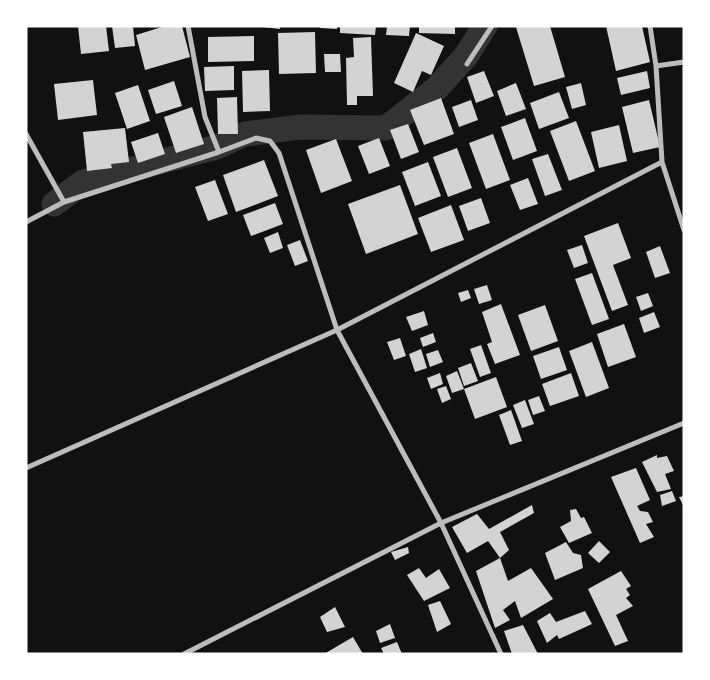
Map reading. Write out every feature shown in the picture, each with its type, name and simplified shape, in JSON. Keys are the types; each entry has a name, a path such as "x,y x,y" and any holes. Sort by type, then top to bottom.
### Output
{"street":[{"path":"188,26 205,117 219,152"},
{"path":"467,64 492,26"},
{"path":"650,26 656,66 662,162 684,230"},
{"path":"656,66 684,62"},
{"path":"26,134 64,202"},
{"path":"26,222 64,202 219,152 256,138 270,142 279,154 337,330 441,523 501,654"},
{"path":"26,468 337,330 662,162"},
{"path":"184,654 441,523 684,423"}],"building":[{"path":"78,26 106,26 109,51 81,54"},
{"path":"112,26 133,26 135,46 115,48"},
{"path":"165,26 182,26 190,57 145,70 136,35"},
{"path":"253,26 280,26 280,29"},
{"path":"320,26 337,26 337,29 320,28"},
{"path":"340,26 376,26 375,35 340,33"},
{"path":"387,26 410,26 409,36 386,35"},
{"path":"419,26 455,26 455,34 419,33"},
{"path":"550,26 565,77 534,86 516,27"},
{"path":"606,26 642,26 650,62 616,71"},
{"path":"315,32 316,73 279,74 278,33"},
{"path":"416,33 444,46 431,75 422,71 413,92 394,83"},
{"path":"254,36 254,61 208,62 208,37"},
{"path":"371,37 373,96 357,96 357,105 347,105 346,58 354,57 353,38"},
{"path":"324,54 340,54 341,72 325,72"},
{"path":"234,66 234,90 205,91 204,67"},
{"path":"269,70 270,111 243,112 242,71"},
{"path":"484,71 494,96 476,103 467,77"},
{"path":"647,71 650,88 621,95 617,78"},
{"path":"93,80 97,115 58,120 54,84"},
{"path":"174,81 182,106 156,114 148,90"},
{"path":"516,83 526,109 506,116 497,91"},
{"path":"581,83 586,105 572,109 566,87"},
{"path":"138,85 150,121 127,129 115,93"},
{"path":"559,92 569,118 539,129 530,103"},
{"path":"237,97 238,134 218,134 217,98"},
{"path":"441,98 454,134 424,145 410,110"},
{"path":"471,100 478,120 459,127 452,107"},
{"path":"649,100 660,147 633,153 622,107"},
{"path":"192,107 204,144 176,153 164,117"},
{"path":"525,118 537,151 513,160 501,127"},
{"path":"576,121 595,171 569,181 550,131"},
{"path":"408,124 419,152 401,159 390,130"},
{"path":"619,125 627,161 599,168 591,132"},
{"path":"125,128 129,162 111,164 112,168 87,171 83,132"},
{"path":"158,133 165,154 138,163 131,142"},
{"path":"493,134 510,180 486,189 469,143"},
{"path":"379,138 390,166 369,174 358,146"},
{"path":"336,139 352,181 321,193 306,150"},
{"path":"457,148 472,188 448,197 433,157"},
{"path":"548,154 562,190 545,196 532,159"},
{"path":"264,160 278,196 236,212 223,175"},
{"path":"428,162 441,196 415,206 402,172"},
{"path":"528,178 538,204 520,210 510,185"},
{"path":"215,180 228,214 208,221 195,187"},
{"path":"400,185 418,234 366,254 348,204"},
{"path":"481,198 490,223 468,231 459,206"},
{"path":"275,203 283,224 251,236 243,215"},
{"path":"451,205 464,240 431,252 418,218"},
{"path":"618,223 631,258 613,265 628,305 612,311 584,236"},
{"path":"278,232 283,248 270,253 264,238"},
{"path":"300,240 308,261 295,266 287,245"},
{"path":"582,245 588,263 574,268 567,250"},
{"path":"660,246 670,273 655,278 646,252"},
{"path":"592,273 609,319 592,325 575,279"},
{"path":"487,285 492,300 479,304 474,289"},
{"path":"468,290 471,298 461,302 458,293"},
{"path":"648,293 653,306 641,311 636,297"},
{"path":"501,304 520,355 495,364 487,344 492,342 482,312"},
{"path":"545,305 558,341 531,351 518,315"},
{"path":"424,311 428,325 412,331 406,317"},
{"path":"654,312 660,327 644,333 639,318"},
{"path":"624,324 636,357 608,367 597,334"},
{"path":"433,333 436,342 423,347 420,338"},
{"path":"400,338 406,356 394,360 387,342"},
{"path":"592,342 609,388 586,397 569,351"},
{"path":"481,345 491,373 480,377 470,349"},
{"path":"559,347 567,370 541,379 533,356"},
{"path":"421,349 427,368 415,372 409,354"},
{"path":"438,350 443,362 430,367 426,354"},
{"path":"471,363 478,381 464,386 458,368"},
{"path":"457,371 464,389 452,393 446,376"},
{"path":"440,373 443,384 431,389 427,378"},
{"path":"571,373 579,396 550,406 542,384"},
{"path":"496,377 507,407 475,419 464,389"},
{"path":"446,386 451,399 442,403 437,389"},
{"path":"539,396 545,411 533,415 528,400"},
{"path":"525,400 534,424 522,428 513,405"},
{"path":"511,410 522,441 510,445 499,415"},
{"path":"657,455 657,458 667,456 674,471 665,474 671,489 657,492 642,462"},
{"path":"636,468 650,500 637,506 640,511 648,512 653,522 646,524 654,537 640,543 611,477"},
{"path":"672,491 676,501 662,506 660,495"},
{"path":"684,496 684,507 679,497"},
{"path":"532,505 534,513 500,532 509,550 500,558 488,541 467,553 452,527 477,514 489,529"},
{"path":"576,509 581,518 584,517 592,533 569,543 560,527 571,521 570,510"},
{"path":"599,541 610,552 599,563 588,553"},
{"path":"566,542 573,553 581,555 583,568 555,580 545,553"},
{"path":"408,547 409,553 395,560 391,552"},
{"path":"500,558 508,581 531,568 553,599 521,618 515,601 503,610 510,620 495,628 476,571"},
{"path":"419,568 426,578 439,569 450,588 424,601 407,575"},
{"path":"621,571 631,586 626,589 630,595 626,598 633,606 616,615 628,641 615,646 588,589"},
{"path":"440,601 451,624 437,632 428,605"},
{"path":"335,607 345,627 327,632 320,617"},
{"path":"585,611 592,624 559,639 557,635 547,643 537,621 550,613 556,622"},
{"path":"390,624 395,638 380,643 376,631"},
{"path":"523,625 538,654 512,654 504,631"},
{"path":"353,637 363,654 324,654"},
{"path":"397,642 402,654 384,654 381,648"}],"waterway":[{"path":"54,204 83,182 217,147 245,134 300,127 386,128 437,88 466,56 485,26"}]}
